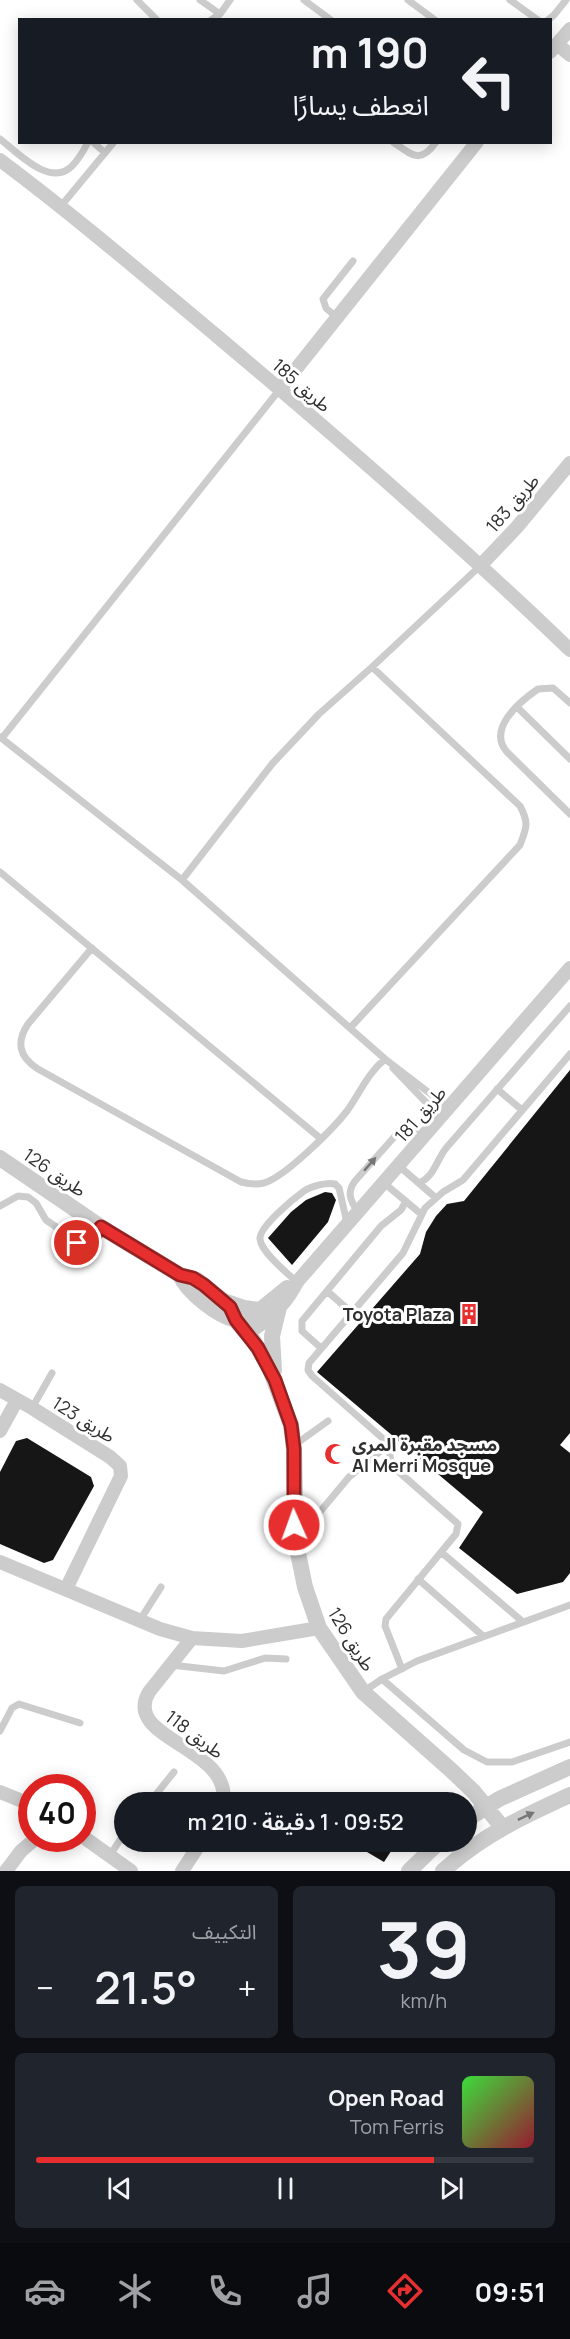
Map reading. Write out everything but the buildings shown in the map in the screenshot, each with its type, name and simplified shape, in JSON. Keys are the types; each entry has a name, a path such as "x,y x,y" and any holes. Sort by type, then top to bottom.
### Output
{"street":[{"path":"570,29 554,48 570,55"},
{"path":"280,389 475,144"},
{"name":"طريق 185","path":"0,159 61,206 280,389 480,566 570,650"},
{"name":"طريق 183","path":"480,566 517,527 570,463"},
{"name":"طريق 181","path":"241,1326 279,1307 297,1282 570,968"},
{"name":"طريق 126","path":"0,1158 101,1227 180,1275 197,1280 233,1312 264,1357 291,1425 294,1445 296,1543 305,1587 319,1628 363,1692 452,1771 502,1827"},
{"name":"طريق 126","path":"180,1275 197,1295 241,1326"},
{"name":"طريق 181","path":"241,1326 282,1291 297,1282"},
{"path":"222,1300 244,1308 261,1310"},
{"path":"275,1380 272,1336 279,1307"},
{"name":"طريق 123","path":"0,1390 32,1408 120,1466 121,1476 66,1589"},
{"path":"0,1431 17,1400"},
{"path":"0,1562 140,1620 192,1638 242,1641 319,1628"},
{"name":"طريق 118","path":"192,1638 147,1697 145,1713 154,1726 216,1772 223,1783 223,1792"},
{"path":"477,1813 542,1778 570,1767"},
{"path":"0,1792 18,1799"},
{"path":"444,1871 461,1854 502,1827 570,1796"},
{"path":"96,1846 131,1871"},
{"path":"6,1871 20,1852"},
{"path":"183,1871 195,1852"},
{"path":"409,1871 429,1852"}],"lane":[{"path":"137,0 155,18"},
{"path":"200,0 220,16 230,0"},
{"path":"304,0 328,18"},
{"path":"408,0 432,18"},
{"path":"510,0 535,18"},
{"path":"550,18 566,0"},
{"path":"0,139 40,169 49,172 62,172 70,168 87,144"},
{"path":"95,144 105,153"},
{"path":"61,206 112,144"},
{"path":"396,144 416,156 427,154 434,144"},
{"path":"336,317 324,305 323,299 353,261"},
{"path":"280,389 1,737 182,880 445,1113"},
{"path":"182,880 272,764 319,714 480,566"},
{"path":"350,1028 520,845 526,830 527,819 520,806 372,667"},
{"path":"570,703 558,690 543,687 518,707 501,728 500,734 503,747 570,814"},
{"path":"518,707 570,759"},
{"path":"0,872 320,1138"},
{"path":"92,948 22,1033 20,1044 22,1055 29,1063 241,1182 253,1184 275,1178 341,1117 366,1078 385,1059"},
{"path":"418,1183 432,1173 442,1152 570,1006"},
{"path":"402,1669 386,1630 386,1619 458,1531 458,1524 392,1465 389,1444 309,1373 309,1363 403,1253 421,1214 436,1198 463,1180 570,1054"},
{"path":"385,1059 445,1113"},
{"path":"497,1089 522,1110"},
{"path":"358,1213 350,1198 351,1186 355,1181 404,1126 412,1125 426,1135"},
{"path":"399,1166 436,1198"},
{"path":"297,1282 261,1245 261,1233 264,1227 305,1191 329,1183 339,1188 347,1225"},
{"path":"384,1183 421,1214"},
{"path":"0,1206 18,1196 28,1197 36,1203 46,1221 81,1244 89,1242 101,1227"},
{"path":"321,1348 304,1333 301,1324 381,1226 401,1210 405,1201"},
{"path":"327,1292 352,1313"},
{"path":"32,1408 52,1373"},
{"path":"294,1445 328,1420"},
{"path":"319,1513 349,1477 389,1444"},
{"path":"441,1552 523,1622"},
{"path":"418,1579 483,1636"},
{"path":"140,1620 161,1587"},
{"path":"363,1692 402,1669 483,1636 570,1605"},
{"path":"171,1665 224,1671 265,1658 286,1659"},
{"path":"382,1679 464,1750 478,1759 495,1763 512,1762 570,1742"},
{"path":"0,1731 12,1708 19,1704 80,1723"},
{"path":"158,1792 174,1772"},
{"path":"110,1855 114,1849"}],"place":[{"name":"Toyota Plaza","path":"469,1314"},
{"name":"مسجد مقبرة المري Al Merri Mosque","path":"335,1454"}],"route":[{"path":"77,1243 89,1242 101,1227 180,1275 197,1280 230,1307 236,1320 253,1340 269,1367 291,1425 294,1449 294,1525"}]}
